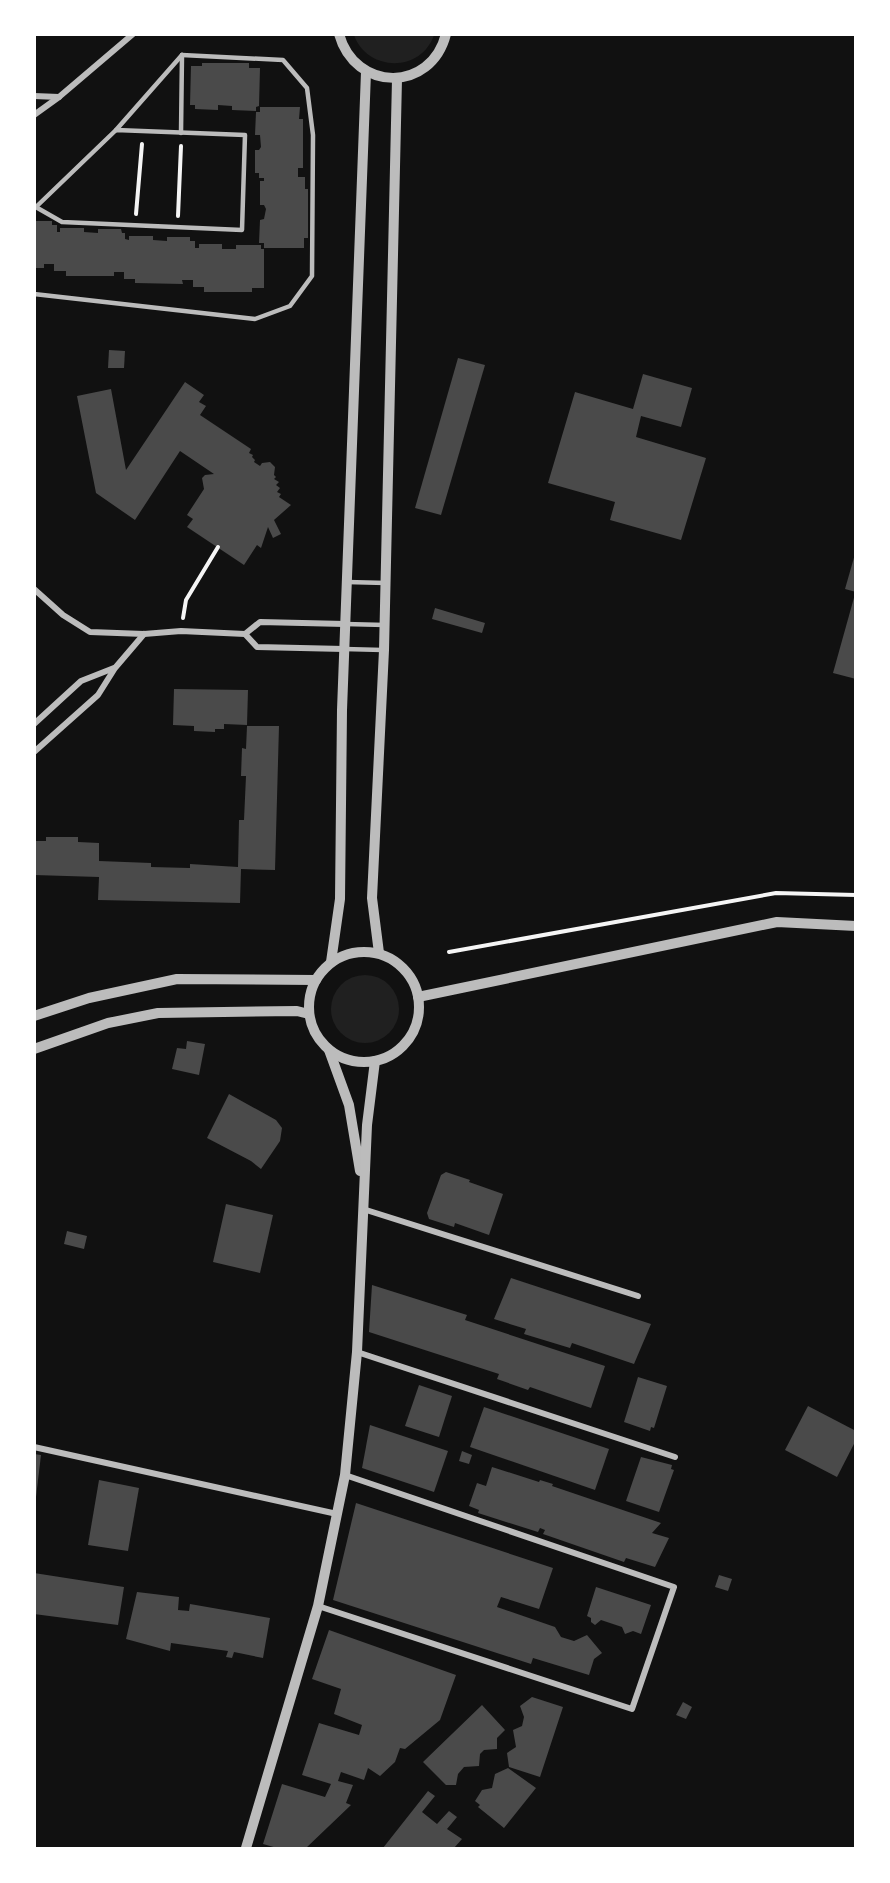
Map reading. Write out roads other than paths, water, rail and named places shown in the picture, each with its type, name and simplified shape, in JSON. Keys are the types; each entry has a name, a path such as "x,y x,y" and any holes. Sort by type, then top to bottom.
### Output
{"street":[{"path":"34,115 59,97 133,34"},
{"path":"339,34 342,45 350,58 366,72 397,79 416,74 432,62 443,46 446,34"},
{"path":"331,962 340,899 342,710 366,72"},
{"path":"379,953 372,898 385,625 397,79"},
{"path":"34,96 59,97"},
{"path":"34,589 63,615 90,632 144,634 181,631 244,634 260,622 345,624"},
{"path":"34,752 98,695 115,668 144,634"},
{"path":"244,634 257,647 344,649"},
{"path":"34,724 81,681 115,668"},
{"path":"418,997 777,922 855,926"},
{"path":"329,1050 343,1058 359,1062 375,1061 393,1054 406,1042 416,1026 418,997 409,974 395,961 379,953 362,951 346,954 331,962 320,974 309,1001 309,1014 316,1034 329,1050 349,1105 363,1192"},
{"path":"34,1016 89,998 177,979 316,980"},
{"path":"34,1049 108,1023 158,1013 297,1011 309,1014"},
{"path":"246,1848 318,1606 345,1475 357,1352 368,1104 375,1061"},
{"path":"362,1209 638,1296"},
{"path":"357,1352 675,1457"},
{"path":"34,1447 336,1514"},
{"path":"318,1606 632,1709 674,1587 345,1475"}],"lane":[{"path":"116,130 245,135 242,230 62,222 36,206 116,130 182,55"},
{"path":"181,133 182,55"},
{"path":"34,294 255,319 290,306 312,276 313,135 307,88 283,60 182,55"},
{"path":"347,582 386,583"},
{"path":"345,624 385,625"},
{"path":"344,649 384,650"}]}
